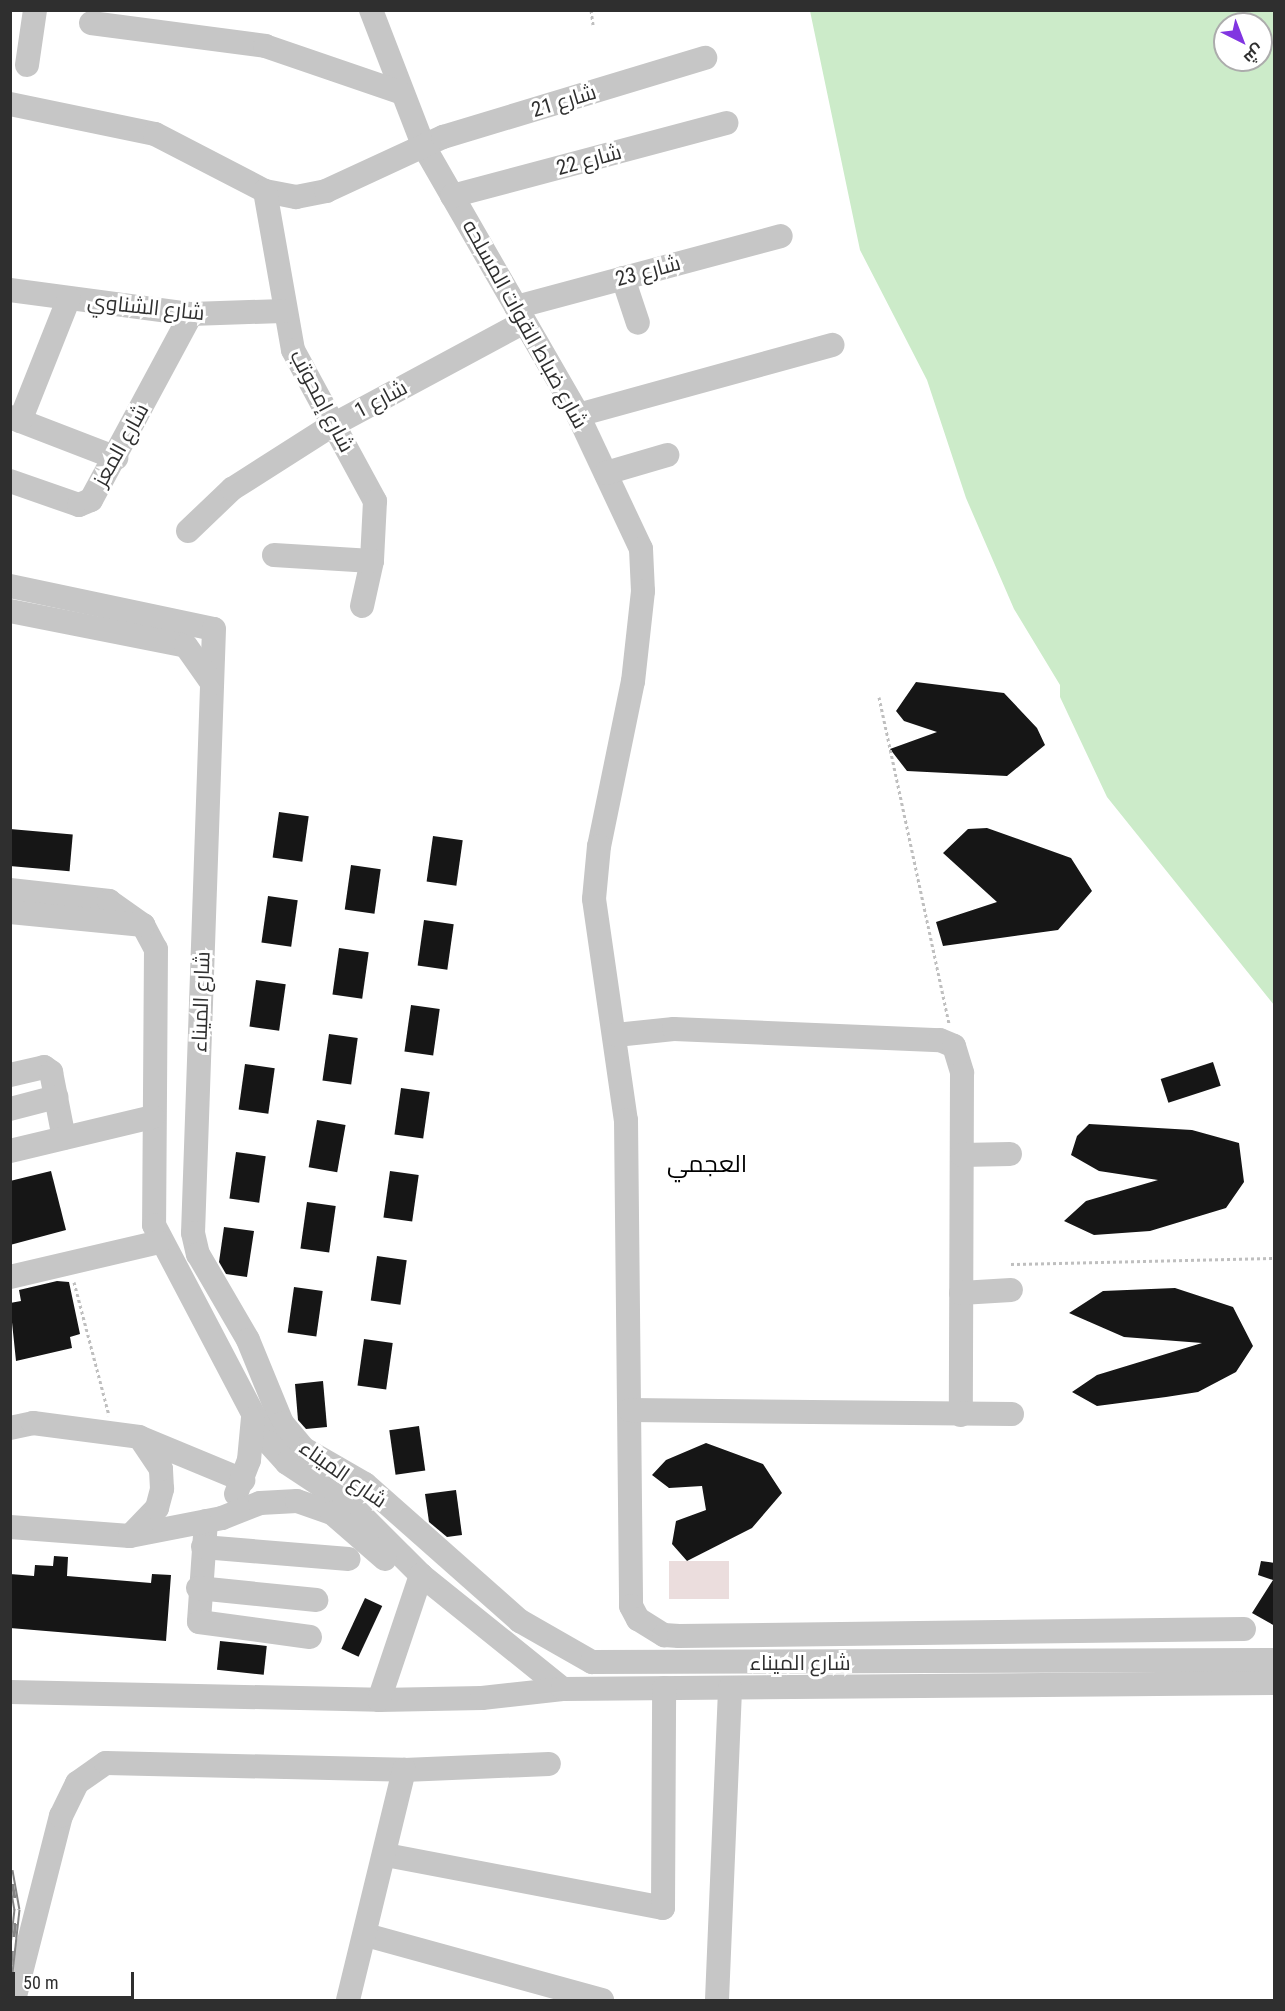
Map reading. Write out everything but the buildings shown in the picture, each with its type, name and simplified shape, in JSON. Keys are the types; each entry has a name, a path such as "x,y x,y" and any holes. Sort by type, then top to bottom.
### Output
{"street":[{"path":"27,65 35,10"},
{"name":"شارع ضباط القوات المسلحه","path":"371,10 399,92 423,145 578,415 640,549 637,645 595,878 596,927 616,1035 626,1140 632,1606 638,1619 664,1635 1244,1629"},
{"path":"91,23 265,46 399,92"},
{"name":"شارع 21","path":"10,104 155,134 266,191 296,197 326,191 423,145 705,58"},
{"name":"شارع 22","path":"452,196 726,123"},
{"name":"شارع إمحوتب","path":"266,191 283,311 300,366 331,426 371,489 372,561 362,606"},
{"name":"شارع 23","path":"520,314 623,278 781,236"},
{"path":"623,278 638,323"},
{"name":"شارع الشناوي","path":"10,290 191,314 283,311"},
{"path":"69,298 15,419 116,459"},
{"name":"شارع المعز","path":"10,481 82,504 116,459 191,314"},
{"name":"شارع 1","path":"188,531 232,489 331,426 520,314"},
{"path":"578,415 833,345"},
{"path":"606,473 667,455"},
{"path":"274,555 372,561"},
{"name":"شارع الميناء","path":"10,586 209,625 216,634 212,683 193,1233 198,1254 248,1340 295,1441 365,1484 520,1621 592,1662 1275,1660"},
{"path":"10,611 186,646 212,683"},
{"path":"10,890 109,901 143,925 156,949 150,1208 159,1242 253,1418 287,1462 352,1506 419,1581"},
{"path":"10,912 143,925"},
{"path":"616,1035 674,1029 940,1040 954,1046 962,1073 961,1415"},
{"path":"10,1075 48,1068 64,1138"},
{"path":"10,1108 56,1096"},
{"path":"10,1151 153,1117"},
{"path":"962,1155 1010,1154"},
{"path":"10,1276 159,1242"},
{"path":"961,1293 1011,1290"},
{"path":"630,1410 1012,1414"},
{"path":"253,1418 243,1480 214,1519 203,1546 196,1616 205,1626 310,1637"},
{"path":"10,1440 22,1425 139,1437 243,1480"},
{"path":"130,1536 157,1508 162,1489 153,1451 139,1437"},
{"path":"10,1515 20,1529 130,1536 214,1519 278,1500 315,1505 347,1524 563,1689"},
{"path":"203,1546 349,1559"},
{"path":"379,1700 419,1581"},
{"path":"198,1588 316,1600"},
{"path":"10,1692 379,1700 482,1698 563,1689 1275,1683"},
{"path":"386,1855 663,1908 664,1688"},
{"path":"717,2001 730,1688"},
{"path":"14,2001 60,1816 76,1783 106,1763 404,1770 549,1764"},
{"path":"348,2001 386,1855 404,1770"},
{"path":"366,1935 602,2001"}],"path":[{"path":"591,10 593,25"},
{"path":"879,697 954,1046"},
{"path":"1011,1264 1275,1258"},
{"path":"69,1263 114,1434"}],"shaded area":[{"path":"810,11 1274,11 1274,1005 1107,797 1060,697 1060,685 1014,609 966,498 927,380 860,250"},
{"path":"669,1561 729,1561 729,1599 669,1599"}],"railway":[{"path":"10,1870 17,1909 10,1972"}],"district":[{"name":"العجمي","path":"707,1165"}]}
